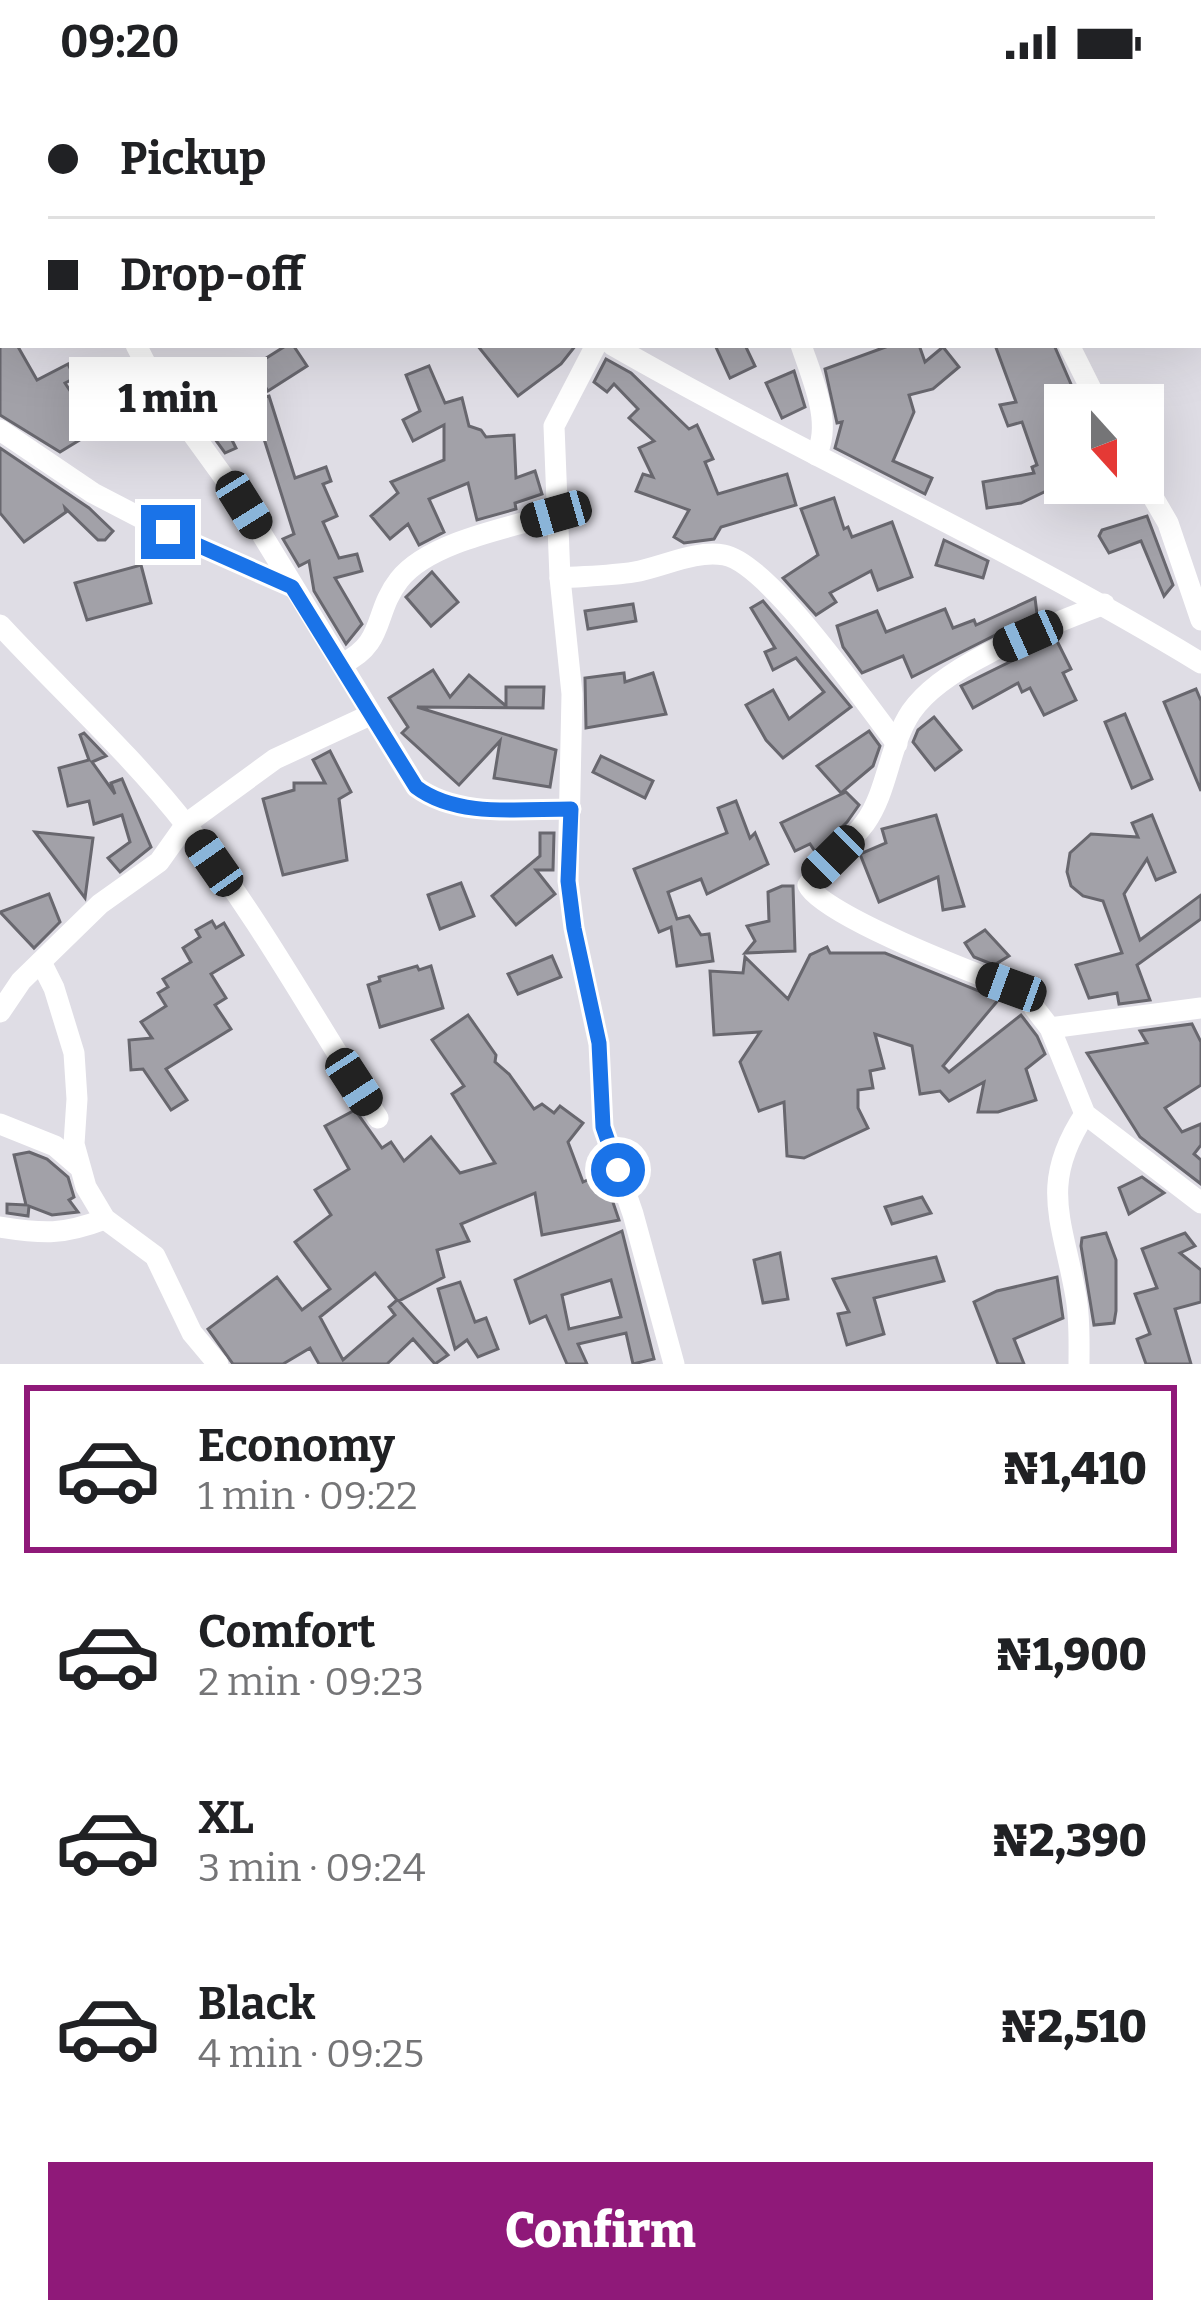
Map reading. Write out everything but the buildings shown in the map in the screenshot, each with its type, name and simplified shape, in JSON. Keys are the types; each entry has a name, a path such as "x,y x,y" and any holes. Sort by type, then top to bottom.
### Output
{"street":[{"path":"138,348 155,382 244,505 416,787 436,802 571,809"},
{"path":"594,348 554,426 560,578 572,694 568,881 599,1043 603,1127 633,1214 674,1364"},
{"path":"619,348 1104,604 1201,663"},
{"path":"802,348 824,424 824,441 816,455"},
{"path":"1070,348 1088,384"},
{"path":"0,430 93,493 292,587"},
{"path":"1157,504 1201,620"},
{"path":"342,664 370,644 399,580 419,562 492,532 556,514"},
{"path":"560,578 630,573 693,556 729,555 793,610 897,744"},
{"path":"1104,604 1004,646 922,699 910,713 865,823 808,885 813,896 1011,987 1029,1001 1051,1028 1085,1114 1201,1202"},
{"path":"0,625 186,824 378,1118"},
{"path":"0,1012 21,981 100,904 158,862 186,824 274,759 370,716"},
{"path":"41,962 74,1053 77,1165"},
{"path":"1051,1028 1201,1008"},
{"path":"1078,1364 1077,1301 1056,1191 1060,1160 1085,1114"},
{"path":"0,1124 55,1146 77,1165 105,1219 155,1256 192,1333 218,1364"},
{"path":"0,1227 51,1235 105,1219"}],"route":[{"path":"168,532 292,587 416,787 436,802 571,809 568,881 574,928 599,1043 603,1127 618,1170"}]}
